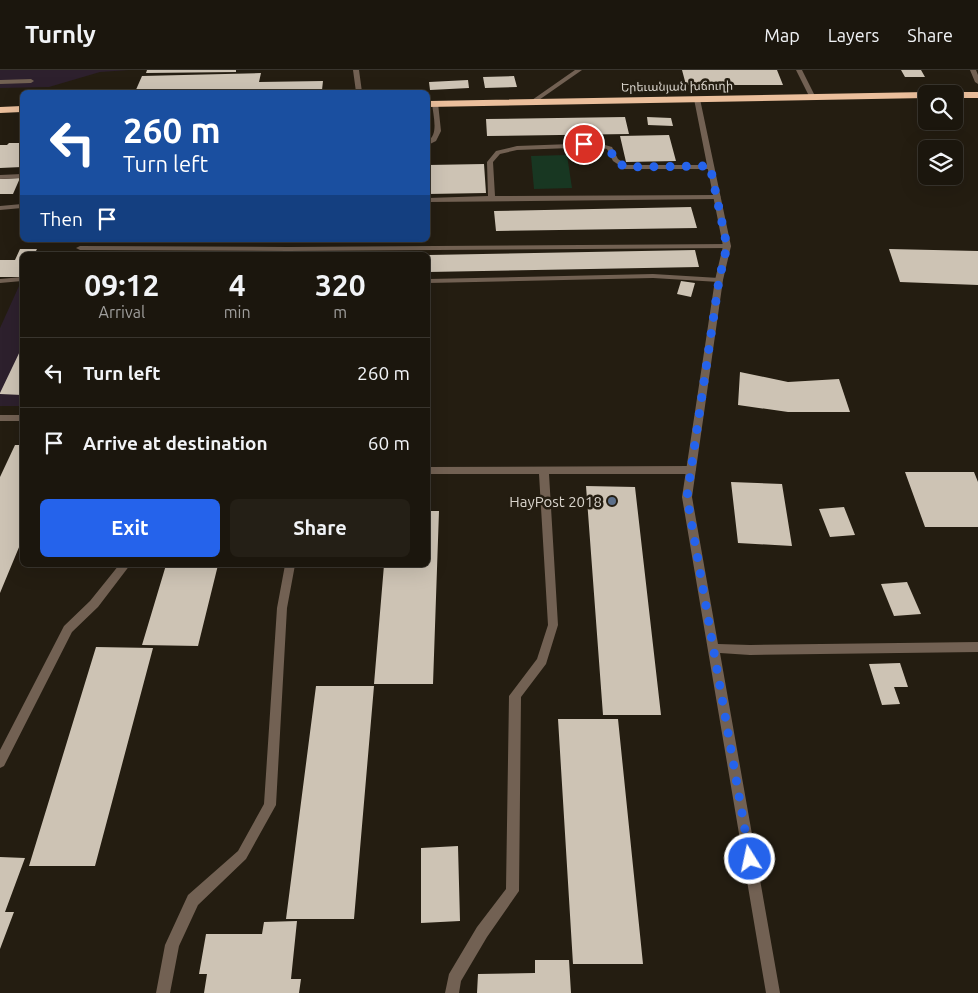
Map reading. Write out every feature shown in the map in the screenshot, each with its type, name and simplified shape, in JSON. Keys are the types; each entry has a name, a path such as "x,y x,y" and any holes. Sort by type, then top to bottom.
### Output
{"highway":[{"name":"Երեւանյան խճուղի","path":"431,104 918,95"},
{"path":"963,95 978,95"},
{"path":"0,110 20,109"}],"street":[{"path":"356,70 359,90"},
{"path":"534,101 579,70"},
{"path":"799,70 812,96"},
{"path":"973,70 978,82"},
{"path":"0,82 31,81"},
{"path":"697,99 727,246 719,280 687,497 773,993"},
{"path":"430,142 434,140 438,131 431,104"},
{"path":"492,198 490,162 498,152 517,148 598,145 610,148 614,160 625,167 710,166"},
{"path":"0,177 20,176"},
{"path":"430,200 717,197"},
{"path":"0,208 20,206"},
{"path":"80,248 287,252 727,246"},
{"path":"430,281 653,276 719,280"},
{"path":"0,281 20,280"},
{"path":"0,418 20,418"},
{"path":"430,470 691,470"},
{"path":"452,993 454,978 482,932 512,890 514,696 542,661 553,625 544,470"},
{"path":"0,762 68,629 94,604 123,567"},
{"path":"164,993 172,945 193,900 242,856 270,805 282,608 290,567"},
{"path":"713,648 750,650 978,647"}],"shaded area":[{"path":"0,70 129,70 100,72 49,87 0,88"},
{"path":"20,286 20,406 0,406 0,328"}],"green space":[{"path":"567,155 572,188 534,189 531,156"}],"building":[{"path":"147,70 236,70 236,72 146,73"},
{"path":"682,70 777,70 783,85 686,85"},
{"path":"901,70 921,70 925,77 905,77"},
{"path":"261,73 259,82 323,81 322,90 136,90 142,76"},
{"path":"514,76 517,87 485,88 483,77"},
{"path":"468,80 469,88 430,90 429,82"},
{"path":"625,117 629,134 487,136 486,119"},
{"path":"647,117 671,118 673,126 648,125"},
{"path":"669,135 676,161 626,162 620,136"},
{"path":"9,143 20,143 20,167 0,168 0,145 7,145"},
{"path":"484,164 486,193 430,194 430,165"},
{"path":"20,178 13,194 0,194 0,179"},
{"path":"691,207 697,228 496,231 494,211"},
{"path":"20,249 37,249 36,252 20,252 19,277 0,277 0,260 15,260"},
{"path":"889,249 978,251 978,285 900,282"},
{"path":"695,250 699,267 430,272 430,255"},
{"path":"681,281 695,283 691,297 677,294"},
{"path":"20,351 20,395 0,393"},
{"path":"740,372 788,382 839,379 850,412 788,412 738,405"},
{"path":"15,445 20,445 20,545 0,593 0,477"},
{"path":"905,472 974,472 978,482 978,527 925,527"},
{"path":"731,482 782,484 792,546 738,543"},
{"path":"586,486 635,487 661,715 603,715"},
{"path":"844,507 855,535 830,537 819,509"},
{"path":"430,511 439,511 433,684 374,684 384,567 430,567"},
{"path":"165,567 218,567 198,646 142,645"},
{"path":"907,582 921,614 894,616 881,584"},
{"path":"96,647 153,648 95,866 29,866"},
{"path":"900,663 908,687 894,687 900,704 882,705 869,664"},
{"path":"316,686 374,686 354,919 286,919"},
{"path":"558,719 618,719 643,964 573,964"},
{"path":"458,846 460,921 421,923 421,848"},
{"path":"0,857 25,858 5,912 14,912 0,949"},
{"path":"297,921 291,979 301,979 299,993 204,993 207,974 199,974 206,934 262,934 264,922"},
{"path":"535,960 569,960 571,993 477,993 478,974 535,973"}],"place":[{"name":"HayPost 2018","path":"612,501"}],"route":[{"path":"584,144 610,148 614,160 625,167 710,166 727,246 719,280 687,497 750,859"}]}
